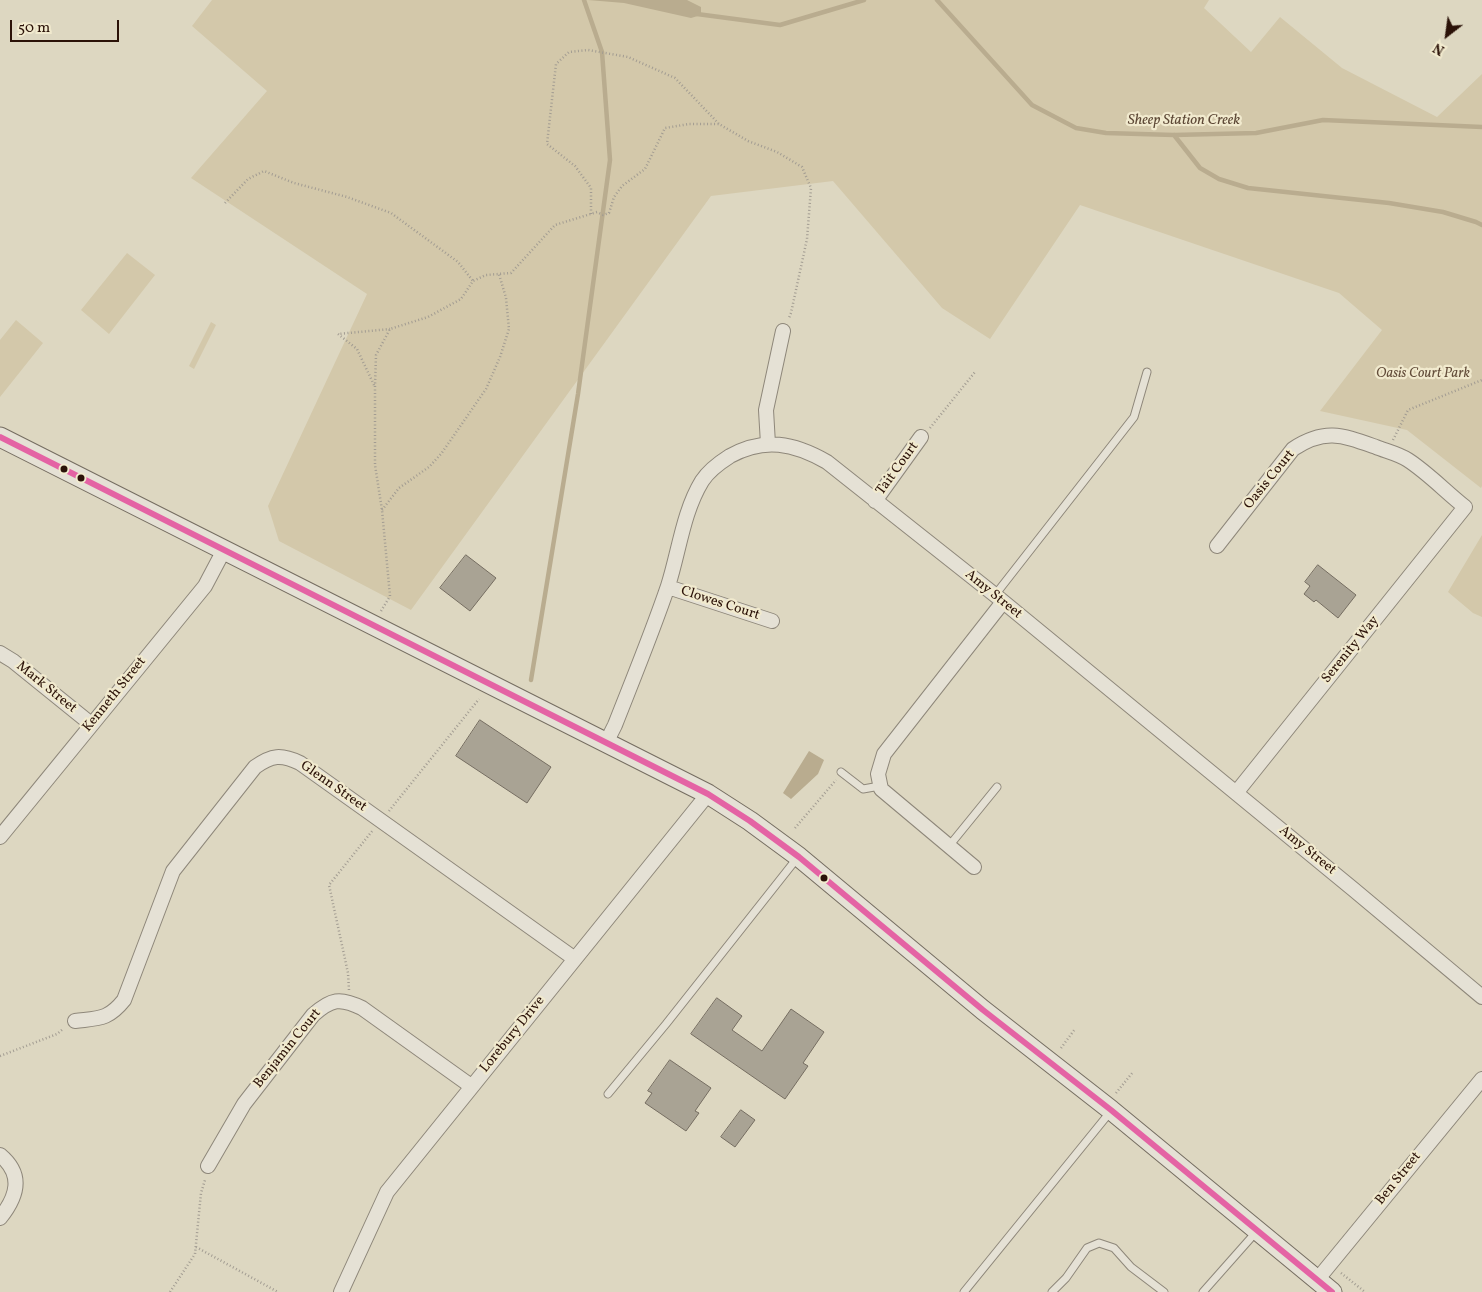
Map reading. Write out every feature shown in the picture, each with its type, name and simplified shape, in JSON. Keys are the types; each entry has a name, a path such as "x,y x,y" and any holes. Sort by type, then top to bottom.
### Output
{"main road":[{"path":"0,437 708,794 750,820 799,857 983,1010 1114,1102 1258,1231 1332,1292"}],"street":[{"path":"768,444 766,410 783,331"},
{"name":"Oasis Court","path":"1217,546 1293,450 1305,441 1320,436 1336,435 1353,439 1408,460 1465,507"},
{"name":"Tait Court","path":"875,501 921,437"},
{"name":"Amy Street","path":"606,743 615,725 668,587 691,506 702,481 724,459 753,446 783,445 813,454 827,462 999,598 1482,997"},
{"name":"Serenity Way","path":"1236,792 1465,507"},
{"name":"Kenneth Street","path":"0,838 205,586 224,550"},
{"name":"Clowes Court","path":"668,587 772,621"},
{"path":"974,867 881,790 878,774 884,754 999,598"},
{"name":"Mark Street","path":"0,653 13,661 91,724"},
{"name":"Glenn Street","path":"75,1021 100,1018 114,1013 124,1000 173,870 255,767 264,760 277,757 288,757 300,763 575,959"},
{"name":"Lorebury Drive","path":"341,1292 387,1192 708,794"},
{"name":"Benjamin Court","path":"208,1166 244,1104 313,1016 324,1005 335,1000 349,1001"},
{"path":"349,1001 362,1008 471,1086"},
{"name":"Ben Street","path":"1317,1280 1482,1079"},
{"path":"0,1155 12,1168 16,1179 15,1194 10,1207 0,1218"}],"lane":[{"path":"999,598 1134,417 1146,372"},
{"path":"841,772 863,789 880,786"},
{"path":"949,846 996,786"},
{"path":"608,1094 799,857"},
{"path":"964,1292 1114,1102"},
{"path":"1204,1292 1258,1231"},
{"path":"1052,1292 1066,1278 1087,1248 1099,1243 1114,1248 1130,1267 1164,1292"}],"path":[{"path":"591,214 591,188 575,166 547,144 556,64 569,52 588,50 628,57 675,78 719,124 748,141 777,152 802,167 812,188 807,239 791,313 783,331"},
{"path":"375,386 357,349 338,334 390,329 428,317 461,299 474,281 486,275 511,273 555,225 597,212 603,215 609,213 614,197 622,186 645,169 665,128 689,124 719,124"},
{"path":"225,203 248,179 264,171 294,183 347,197 391,213 458,262 474,281"},
{"path":"382,510 399,488 429,467 441,454 486,389 509,329 506,298 499,274"},
{"path":"381,611 390,596 382,510 375,465 375,386 376,355 390,329"},
{"path":"921,437 975,372"},
{"path":"1386,451 1408,410 1482,380"},
{"path":"349,1001 348,973 329,885 480,699"},
{"path":"795,828 835,780 843,782 848,777"},
{"path":"0,1056 57,1034 75,1021"},
{"path":"1060,1048 1075,1029"},
{"path":"1114,1102 1133,1072"},
{"path":"170,1292 195,1254 201,1193 208,1166"},
{"path":"196,1247 278,1292"},
{"path":"1339,1271 1365,1292"}],"green space":[{"name":"Oasis Court Park","path":"212,0 1209,0 1204,8 1251,52 1280,17 1342,68 1437,117 1482,74 1482,486 1481,488 1407,430 1320,411 1382,330 1339,293 1080,205 990,339 942,308 833,181 711,196 411,610 279,541 268,506 367,294 191,178 267,91 192,26"},
{"path":"127,253 155,275 109,334 81,310"},
{"path":"16,320 43,343 0,397 0,340"},
{"path":"211,322 216,325 194,369 189,366"},
{"path":"1482,535 1482,617 1473,613 1448,592"}],"shaded area":[{"path":"588,0 687,0 701,7 701,15 691,18 624,3"},
{"path":"809,751 824,760 818,774 791,799 783,793"}],"building":[{"path":"466,555 496,578 470,611 440,588"},
{"path":"1318,565 1356,595 1338,618 1316,600 1314,602 1304,594 1310,586 1305,582"},
{"path":"480,720 551,767 527,803 456,756"},
{"path":"717,998 742,1016 732,1030 762,1051 791,1009 824,1032 803,1063 808,1066 785,1099 691,1034"},
{"path":"670,1060 711,1088 695,1111 699,1113 686,1131 645,1103 652,1093 648,1091"},
{"path":"741,1110 755,1120 735,1147 721,1137"}],"waterway":[{"path":"531,680 578,394 610,160 602,52 584,0"},
{"name":"Sheep Station Creek","path":"697,14 780,25 864,0"},
{"name":"Sheep Station Creek","path":"937,0 1032,105 1076,128 1106,133 1174,135 1256,133 1323,120 1482,127"},
{"path":"1174,135 1200,168 1219,179 1248,188 1389,203 1443,212 1482,225"}],"transit line":[{"path":"0,437 708,794 750,821 799,857 983,1010 1111,1110 1332,1292"}]}
